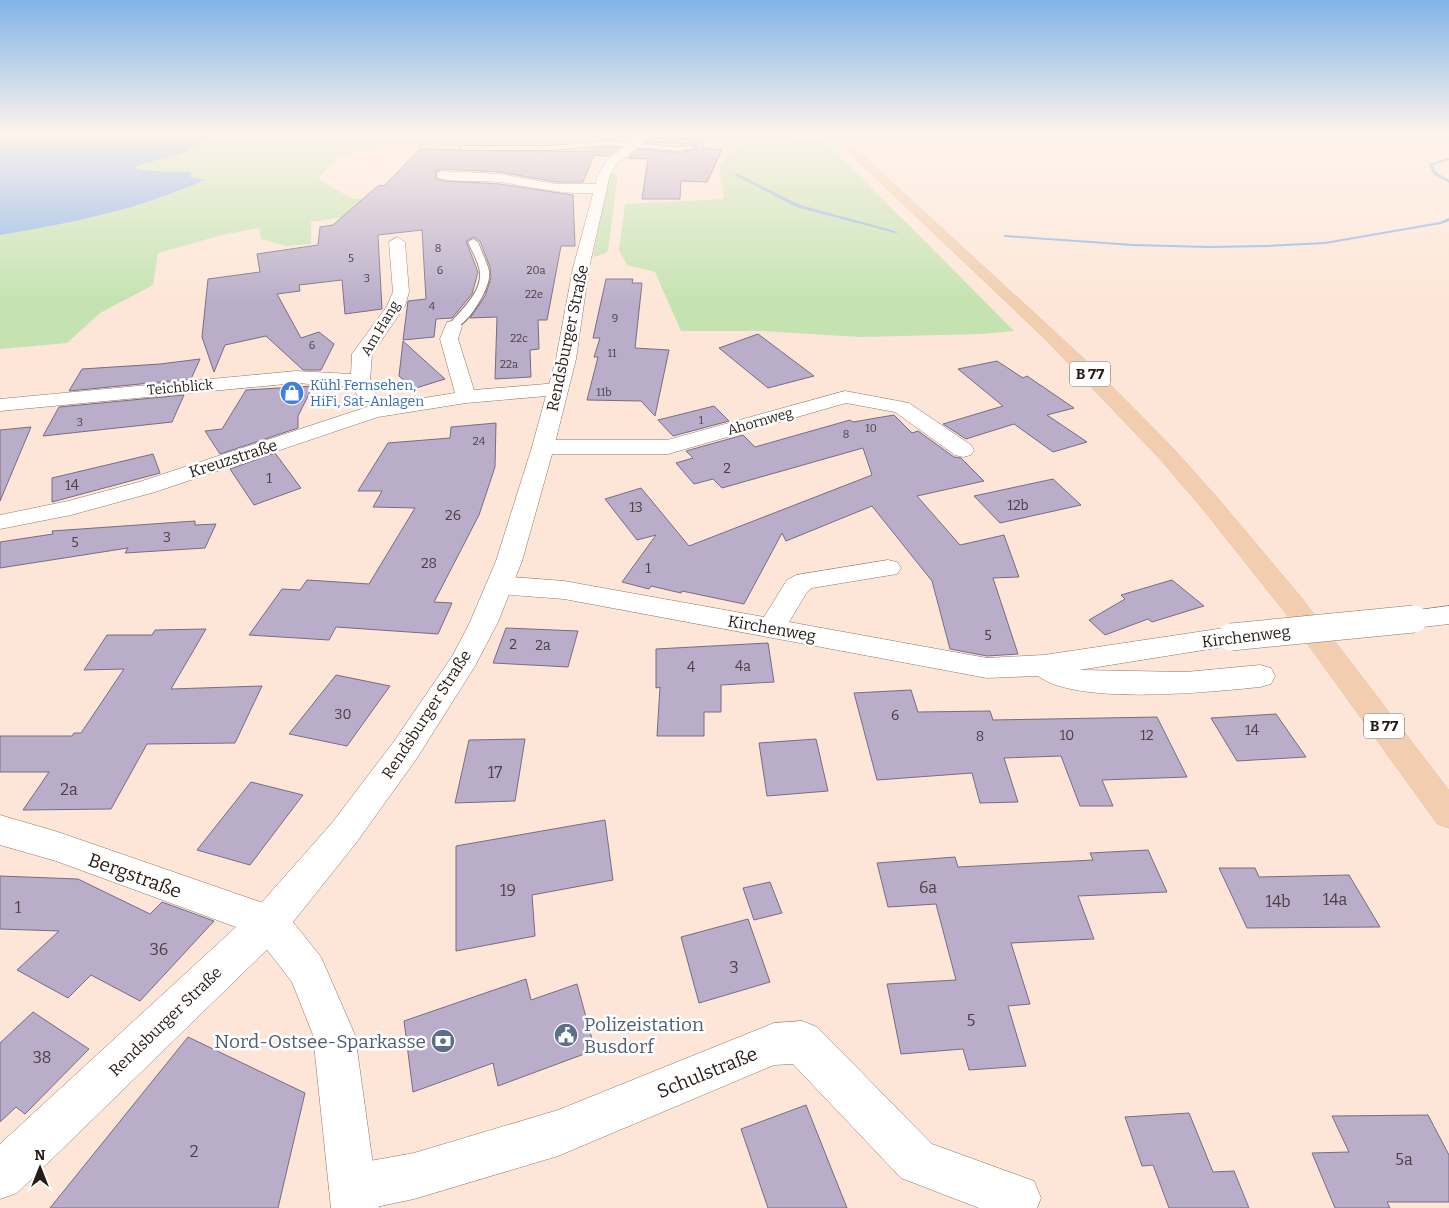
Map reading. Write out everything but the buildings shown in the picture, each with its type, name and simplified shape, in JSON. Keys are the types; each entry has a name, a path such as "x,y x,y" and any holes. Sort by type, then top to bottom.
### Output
{"main road":[{"name":"B 77","path":"896,191 1015,300 1134,419 1243,543 1318,638 1449,815"}],"street":[{"name":"Rendsburger Straße","path":"0,1176 268,922 344,834 406,749 464,659 500,585 509,561 543,447 566,359 581,268 599,191"},
{"name":"Am Hang","path":"374,411 360,381 362,354 396,306 401,292 397,242"},
{"path":"453,326 449,339 466,397"},
{"name":"Teichblick","path":"0,404 296,377 360,381"},
{"name":"Kreuzstraße","path":"0,522 71,508 147,487 374,411 466,397 558,389"},
{"name":"Ahornweg","path":"543,447 668,447 845,397 871,400 902,407 962,450"},
{"path":"771,628 797,586 805,581 888,568"},
{"name":"Kirchenweg","path":"500,585 564,590 987,668 1044,665 1231,637 1449,615"},
{"path":"1044,665 1059,676 1079,680 1186,683 1260,676"},
{"name":"Bergstraße","path":"0,830 58,848 268,922"},
{"name":"Schulstraße","path":"268,922 307,970 334,1035 354,1198 414,1176 558,1133 774,1044 802,1042 917,1162 1017,1198"}],"lane":[{"path":"453,326 472,305 480,291 485,273 474,242"}],"green space":[{"path":"178,191 340,191 353,199 406,196 389,210 311,222 311,244 286,246 261,239 259,228 222,235 158,253 153,285 100,313 67,343 0,349 0,235 53,226 130,208"},
{"path":"606,191 616,191 608,251 593,257"},
{"path":"723,191 875,191 1014,331 981,334 860,337 760,331 681,331 655,272 627,265 619,250 625,204 724,199"}],"water":[{"path":"0,191 177,191 155,200 104,214 53,226 0,235"}],"waterway":[{"path":"770,191 798,206 896,232"},
{"path":"1005,236 1133,245 1267,246 1325,243 1441,223 1449,219"}],"place":[{"name":"Kühl Fernsehen, HiFi, Sat-Anlagen","path":"292,393"},
{"name":"Polizeistation Busdorf","path":"566,1035"},
{"name":"Nord-Ostsee-Sparkasse","path":"443,1041"}]}
